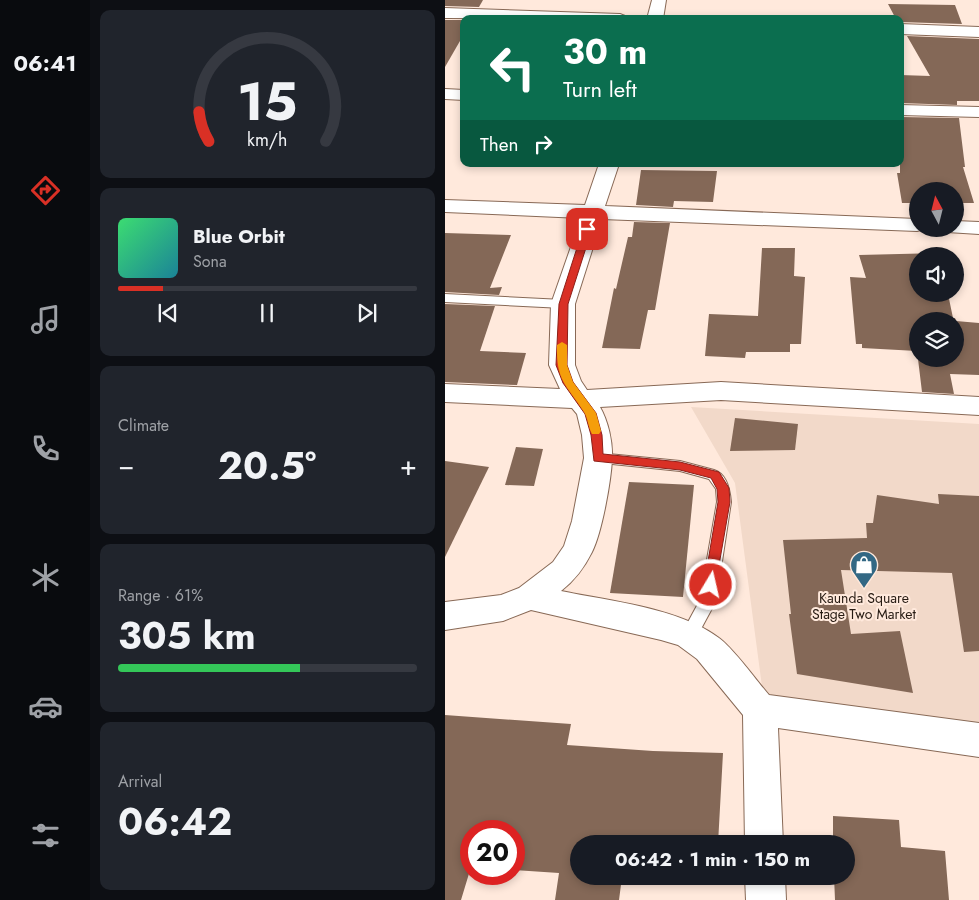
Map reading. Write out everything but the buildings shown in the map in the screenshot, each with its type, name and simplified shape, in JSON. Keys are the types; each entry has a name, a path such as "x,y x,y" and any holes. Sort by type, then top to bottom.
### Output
{"street":[{"path":"656,15 659,0"},
{"path":"445,13 503,15"},
{"path":"904,29 979,32"},
{"path":"445,94 460,95"},
{"path":"904,110 979,112"},
{"path":"445,616 503,608 530,597 564,571 577,550 587,521 598,458 597,435 590,413 569,383 562,365 563,304 608,167"},
{"path":"445,206 909,225"},
{"path":"964,227 979,228"},
{"path":"445,393 581,399 721,391 979,406"},
{"path":"530,597 661,626 689,635 709,649 760,710 764,835"},
{"path":"760,710 979,740"},
{"path":"765,885 766,900"}],"lane":[{"path":"445,298 563,304"},
{"path":"598,458 680,466 715,475 723,488 724,502 708,601 689,635"}],"shaded area":[{"name":"Kaunda Square Stage Two Market","path":"691,407 979,424 979,727 763,694 735,483"}],"slow traffic":[{"path":"562,345 562,365 569,383 590,413 595,431"}],"place":[{"name":"Kaunda Square Stage Two Market","path":"864,589"}],"route":[{"path":"587,229 563,304 562,365 569,383 590,413 597,435 598,458 680,466 715,475 723,488 724,502 711,585"}]}
